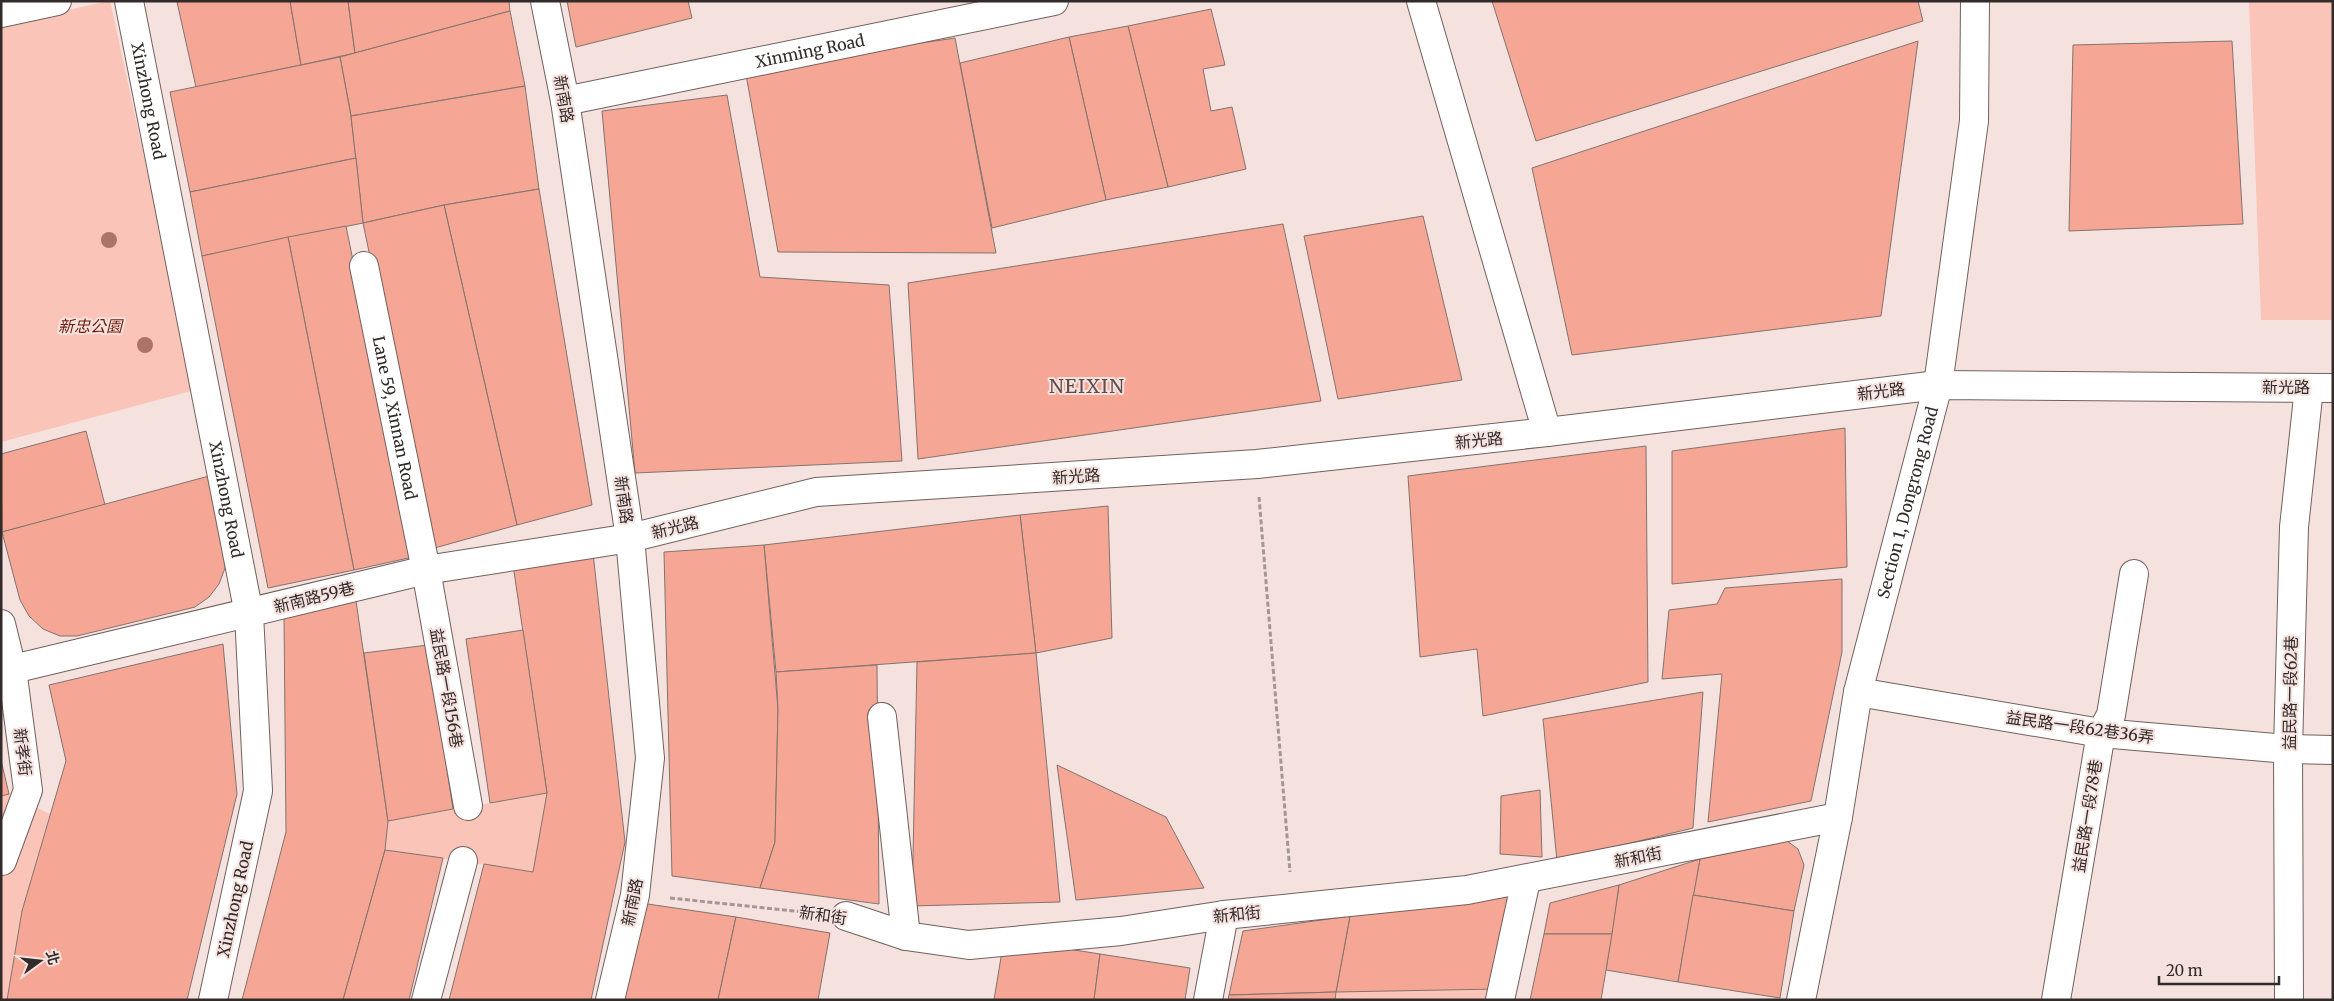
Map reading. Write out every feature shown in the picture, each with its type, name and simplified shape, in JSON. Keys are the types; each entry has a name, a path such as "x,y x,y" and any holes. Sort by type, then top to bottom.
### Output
{"street":[{"path":"1,13 57,1"},
{"name":"Xinzhong Road","path":"129,1 249,614 258,791 212,1000"},
{"name":"新南路","path":"545,1 565,100 630,538 650,758 635,895 610,1000"},
{"name":"Xinming Road","path":"565,100 1054,1"},
{"path":"1421,1 1546,432"},
{"name":"Section 1, Dongrong Road","path":"1801,1000 1838,817 1858,692 1938,385 1974,120 1974,1"},
{"name":"Lane 59, Xinnan Road","path":"364,266 426,570"},
{"name":"新光路","path":"630,538 816,492 1257,464 1546,432 1938,385 2321,388"},
{"name":"益民路一段62巷","path":"2290,1000 2288,749 2294,527 2321,388"},
{"name":"新南路59巷","path":"7,671 426,570 630,538"},
{"name":"益民路一段156巷","path":"426,570 468,806"},
{"name":"益民路一段78巷","path":"2056,1000 2101,733 2111,715 2134,574"},
{"name":"新孝街","path":"1,624 7,671 28,790 2,860"},
{"name":"益民路一段62巷36弄","path":"1858,692 2101,733 2288,749 2333,750"},
{"path":"882,717 906,936"},
{"name":"新和街","path":"846,916 906,936 969,945 1121,931 1224,915 1467,890 1526,880 1838,817"},
{"path":"426,1000 462,861"},
{"path":"1500,1000 1526,880"},
{"path":"1208,1000 1224,915"}],"path":[{"path":"1257,464 1293,908"},
{"name":"新和街","path":"635,895 846,916"}],"green space":[{"name":"新忠公園","path":"110,1 195,390 1,442 1,24"},
{"path":"2249,1 2333,1 2333,320 2261,320"},
{"path":"547,793 533,872 385,850 388,821"},
{"path":"9,794 50,814 22,911 7,1000 1,1000 1,796"},
{"path":"1497,989 1495,1000 1335,1000 1336,992"}],"building":[{"path":"290,1 301,65 196,87 177,2"},
{"path":"290,1 348,1 355,53 301,65"},
{"path":"348,1 509,1 510,11 355,53"},
{"path":"567,1 688,1 692,18 576,47"},
{"path":"1492,1 1918,1 1923,21 1536,141"},
{"path":"1211,9 1225,65 1203,69 1211,111 1232,107 1246,169 1168,187 1128,26"},
{"path":"510,11 525,86 351,116 340,57"},
{"path":"1128,26 1168,187 1106,200 1069,37"},
{"path":"1069,37 1106,200 992,228 960,63"},
{"path":"955,38 996,253 778,252 745,69"},
{"path":"1918,41 1881,316 1572,355 1532,168"},
{"path":"2232,41 2243,224 2069,231 2073,45"},
{"path":"340,57 351,116 356,158 190,192 170,92"},
{"path":"525,86 539,189 444,205 363,223 351,116"},
{"path":"727,95 760,277 889,285 902,461 635,473 602,111"},
{"path":"356,158 363,223 202,256 190,192"},
{"path":"539,189 592,505 517,525 444,205"},
{"path":"444,205 517,525 431,549 363,223"},
{"path":"1423,216 1462,380 1338,399 1304,236"},
{"path":"1283,224 1321,401 918,459 908,283"},
{"path":"346,226 413,557 354,570 288,237"},
{"path":"288,237 354,570 268,588 202,256"},
{"path":"1845,428 1847,567 1672,584 1672,451"},
{"path":"86,431 105,505 2,532 1,454"},
{"path":"1646,446 1648,682 1483,716 1477,649 1420,657 1408,476"},
{"path":"209,476 226,552 225,568 219,584 209,597 195,607 77,636 60,636 43,629 29,616 20,600 2,532"},
{"path":"1108,506 1112,638 1036,653 1020,515"},
{"path":"1020,515 1036,653 776,672 764,545"},
{"path":"592,544 625,842 591,1000 449,1000 484,864 533,872 547,793 513,565"},
{"path":"764,545 778,709 775,842 760,888 672,876 664,552"},
{"path":"1842,579 1842,652 1811,801 1708,822 1722,674 1662,679 1669,610 1717,604 1725,588"},
{"path":"356,601 388,821 385,850 343,1000 242,1000 286,832 284,616"},
{"path":"523,630 547,793 490,803 466,639"},
{"path":"223,644 237,794 187,1000 7,1000 22,911 66,761 49,685"},
{"path":"428,645 453,809 388,821 364,653"},
{"path":"1036,653 1060,902 912,906 917,662"},
{"path":"877,665 879,904 760,888 775,842 778,709 776,672"},
{"path":"1703,692 1693,828 1557,861 1543,719"},
{"path":"1,760 9,794 1,796"},
{"path":"1057,765 1166,817 1204,888 1076,900"},
{"path":"1540,790 1542,857 1500,854 1501,796"},
{"path":"1787,841 1798,849 1804,865 1794,911 1693,895 1700,859"},
{"path":"385,850 443,858 409,1000 343,1000"},
{"path":"1700,859 1678,982 1606,970 1619,885"},
{"path":"1619,885 1612,934 1544,934 1550,903"},
{"path":"1516,893 1497,989 1336,992 1350,916"},
{"path":"1693,895 1794,911 1780,998 1678,982"},
{"path":"641,903 736,917 718,1000 618,1000"},
{"path":"1350,916 1336,992 1229,995 1243,931"},
{"path":"736,917 830,933 818,1000 718,1000"},
{"path":"1544,934 1612,934 1601,1000 1530,1000"},
{"path":"1004,939 1100,954 1094,1000 994,1000"},
{"path":"1100,954 1190,968 1185,1000 1094,1000"},
{"path":"1336,992 1335,1000 1228,1000 1229,995"}],"district":[{"name":"NEIXIN","path":"1087,386"}]}
